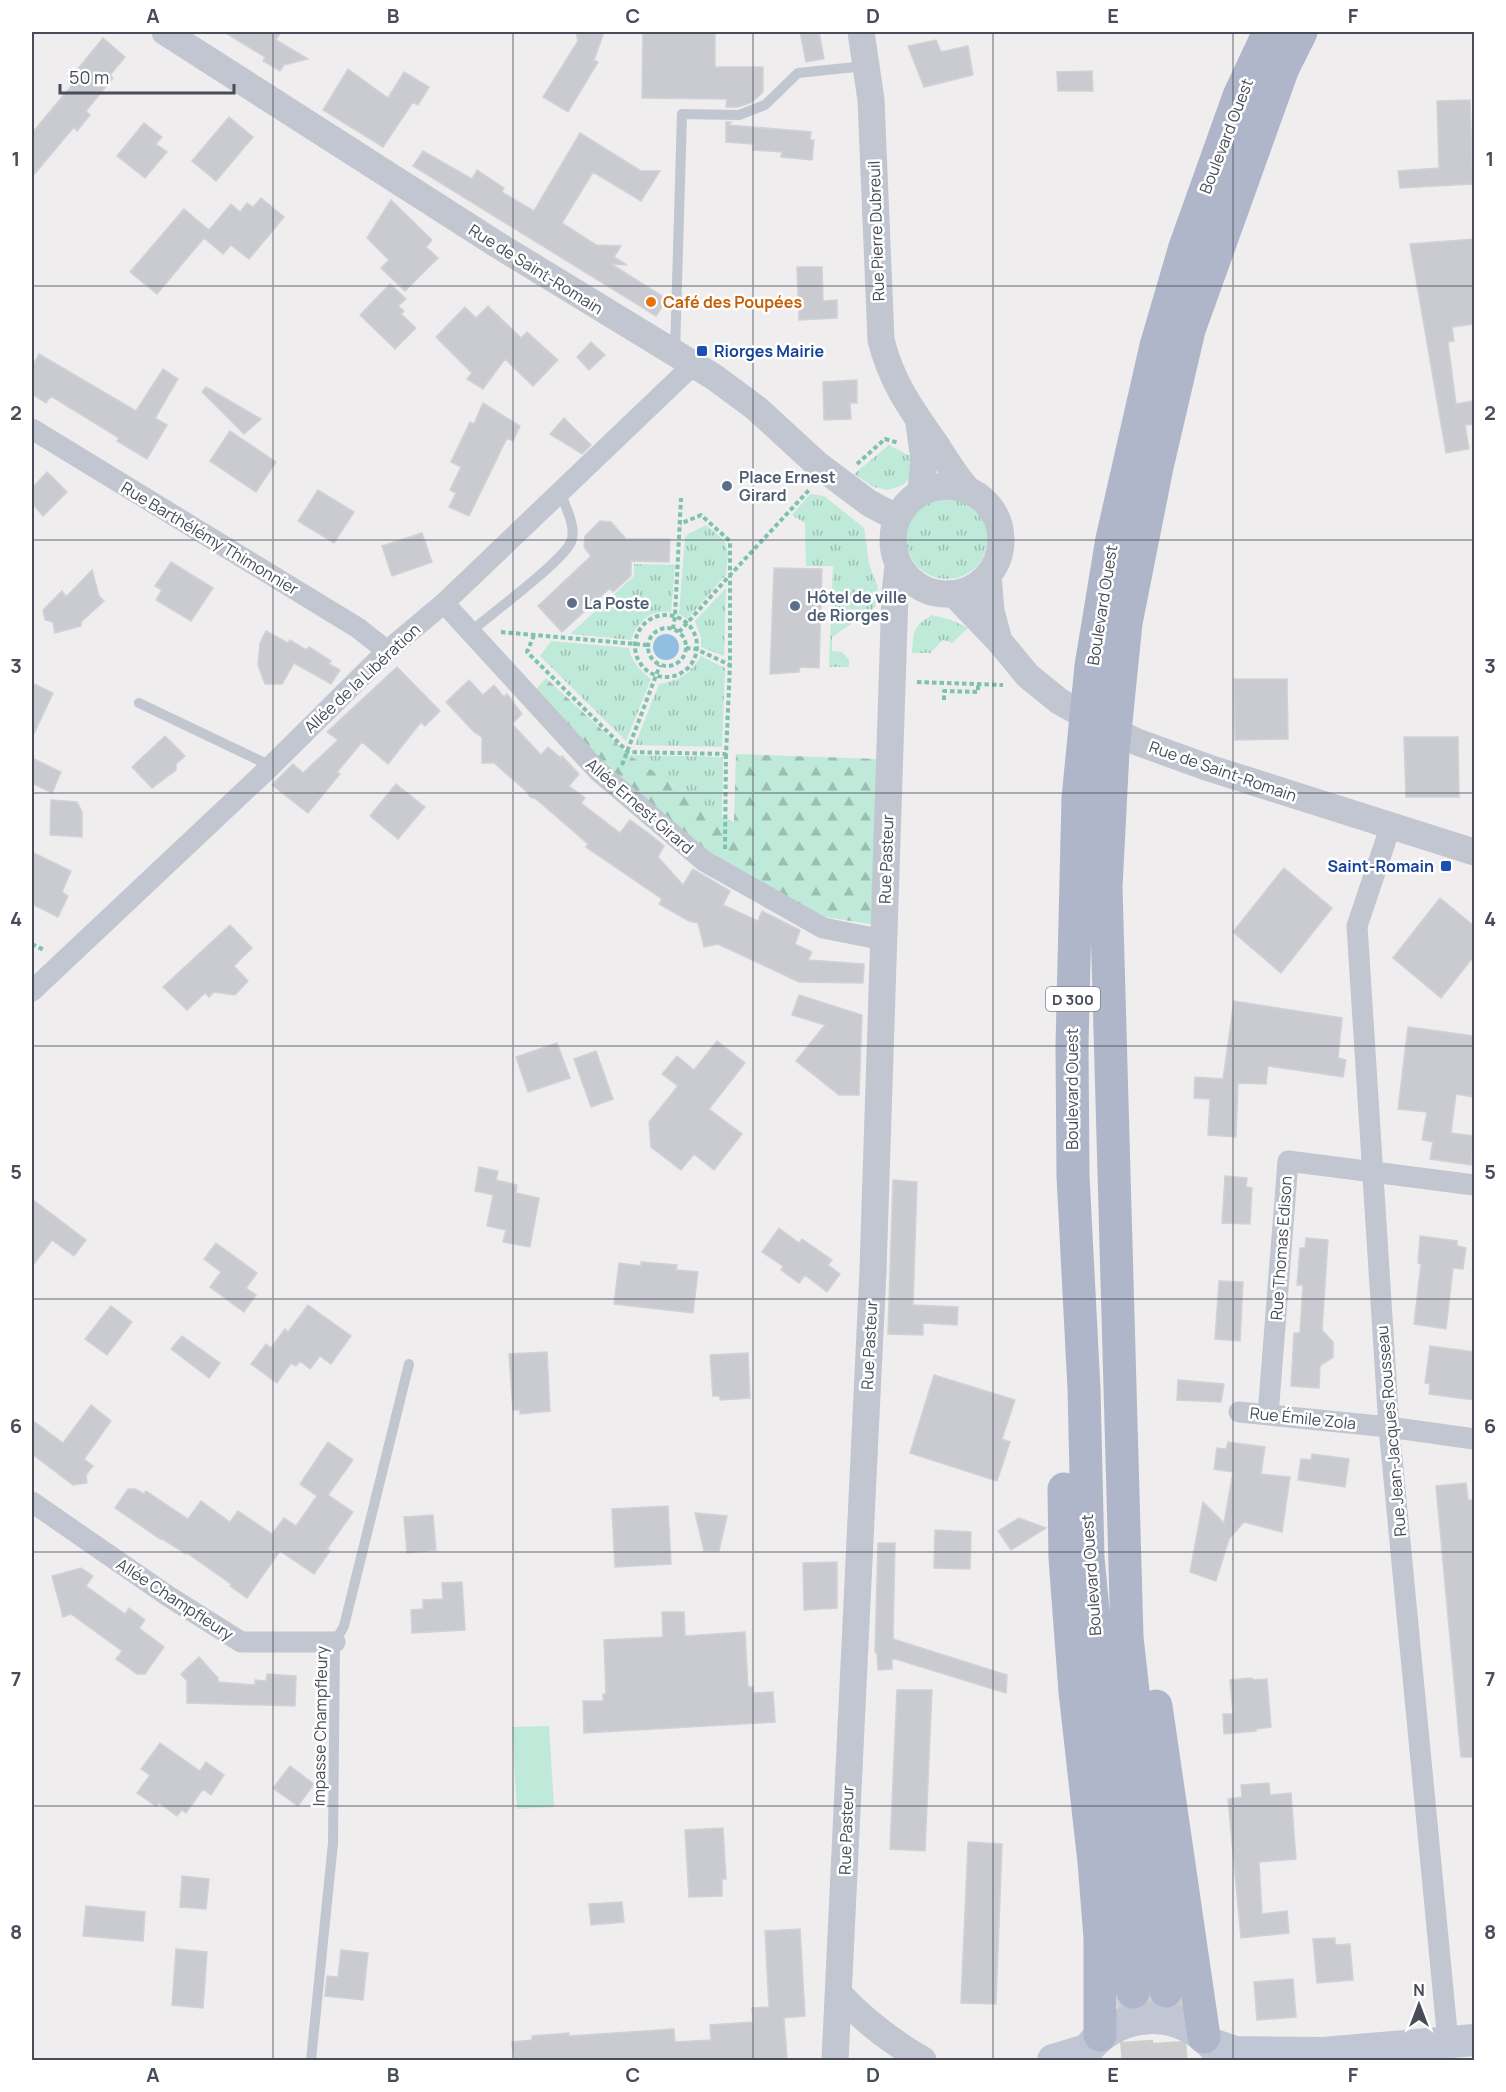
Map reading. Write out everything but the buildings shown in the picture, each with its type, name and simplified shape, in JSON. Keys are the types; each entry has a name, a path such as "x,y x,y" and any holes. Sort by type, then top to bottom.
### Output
{"main road":[{"name":"Boulevard Ouest","path":"1133,1992 1088,1558 1084,1389 1073,1176 1072,1034 1078,798 1091,666 1112,539 1156,346 1185,246 1239,96 1269,32"},
{"name":"Boulevard Ouest","path":"1166,1991 1127,1637 1106,887 1113,751 1126,623 1157,467 1189,330 1283,68 1301,32"},
{"path":"1073,1176 1064,1266 1065,1558 1075,1692 1100,1938 1089,2049"},
{"path":"1123,1489 1214,2047"},
{"path":"1053,2061 1089,2049 1119,2024 1140,2018 1177,2022 1196,2030 1214,2047 1235,2052 1316,2057 1461,2041"}],"street":[{"name":"Rue de Saint-Romain","path":"165,32 501,247 714,377 756,408 818,464 869,503 897,518"},
{"name":"Rue Pierre Dubreuil","path":"861,32 871,100 881,340 887,362 919,423 952,471 969,491"},
{"name":"Allée de la Libération","path":"32,991 271,766 387,651 444,603 560,492 684,360"},
{"name":"Rue Pierre Dubreuil","path":"919,423 924,451 921,492"},
{"name":"Rue Barthélémy Thimonnier","path":"32,430 358,628 387,651"},
{"path":"894,629 900,617 909,609 943,593 966,590 978,584 988,575 998,558 1001,539 992,510 978,496 950,486 921,492 905,506 897,518 893,536 898,565 912,582 943,593"},
{"name":"Rue Pasteur","path":"835,2061 873,1270 892,681 898,565"},
{"name":"Rue de Saint-Romain","path":"988,575 991,611 999,641"},
{"name":"Rue de Saint-Romain","path":"943,593 999,641 1028,676 1049,693 1096,722 1137,742 1209,768 1474,852"},
{"name":"Allée Ernest Girard","path":"444,603 598,771 704,861 823,928 884,940"},
{"name":"Rue Jean-Jacques Rousseau","path":"1391,825 1357,926 1389,1427 1461,2041"},
{"name":"Rue Thomas Edison","path":"1268,1414 1288,1161 1372,1170 1474,1185"},
{"name":"Rue Émile Zola","path":"1239,1412 1389,1427 1474,1439"},
{"name":"Allée Champfleury","path":"32,1502 168,1596 241,1642 335,1642"},
{"path":"839,1994 858,2015 923,2061"}],"lane":[{"path":"684,360 682,114 739,115 765,105 798,74 867,66"},
{"path":"470,632 549,567 566,550 571,541 572,532 560,492"},
{"path":"139,703 271,766"},
{"name":"Impasse Champfleury","path":"311,2061 333,1843 335,1642 344,1626 409,1364"}],"path":[{"path":"679,632 808,489 825,493 885,439 924,451"},
{"path":"673,629 681,498"},
{"path":"680,524 701,515 730,541 732,573 724,872"},
{"path":"662,615 675,616 687,623 695,635 696,649 693,662 679,674 657,675 645,669 639,661 635,644 639,630 648,620 662,615"},
{"path":"673,629 683,636 686,648 680,662 671,666 660,665 649,655 647,645 656,631 673,629"},
{"path":"470,632 488,631 647,645"},
{"path":"534,635 527,652 628,752 726,754"},
{"path":"686,648 696,649 730,665"},
{"path":"614,784 660,665"},
{"path":"892,681 978,684 1049,693"},
{"path":"944,700 944,691 978,692 978,684"}],"green space":[{"path":"889,445 908,455 918,457 914,474 903,485 888,490 874,487 854,474"},
{"path":"810,494 824,496 864,528 869,564 878,588 875,607 832,637 832,651 842,652 849,660 849,667 829,667 833,566 806,566 805,523 792,515"},
{"path":"947,497 963,500 976,509 985,522 988,538 985,554 976,567 963,576 947,579 931,576 918,567 909,554 906,538 909,522 918,509 931,500"},
{"path":"706,525 725,541 728,555 726,575 687,619 679,614 685,538 688,534"},
{"path":"634,564 675,565 671,612 657,613 646,618 637,627 631,640 570,634 634,576"},
{"path":"726,588 724,656 701,647 701,637 695,621"},
{"path":"932,615 968,628 952,643 943,640 930,653 912,653 917,626"},
{"path":"551,641 629,648 632,658 651,679 626,741 540,656"},
{"path":"701,656 725,668 722,747 635,745 659,684 684,676"},
{"path":"546,678 629,755 722,817 734,822 736,754 878,759 871,924 825,917 707,856 619,783 532,694"},
{"path":"629,755 723,757 722,817"},
{"path":"549,1726 554,1807 517,1809 512,1727"}],"water":[{"path":"666,634 675,638 679,647 675,656 666,660 657,656 653,647 657,638"}],"tunnel":[{"path":"1133,1992 1138,2060"},
{"path":"1166,1993 1171,2060"}],"place":[{"name":"Café des Poupées","path":"651,302"},
{"name":"Riorges Mairie","path":"702,351"},
{"name":"Place Ernest Girard","path":"727,486"},
{"name":"La Poste","path":"572,603"},
{"name":"Hôtel de ville de Riorges","path":"795,606"},
{"name":"Saint-Romain","path":"1446,866"}]}
